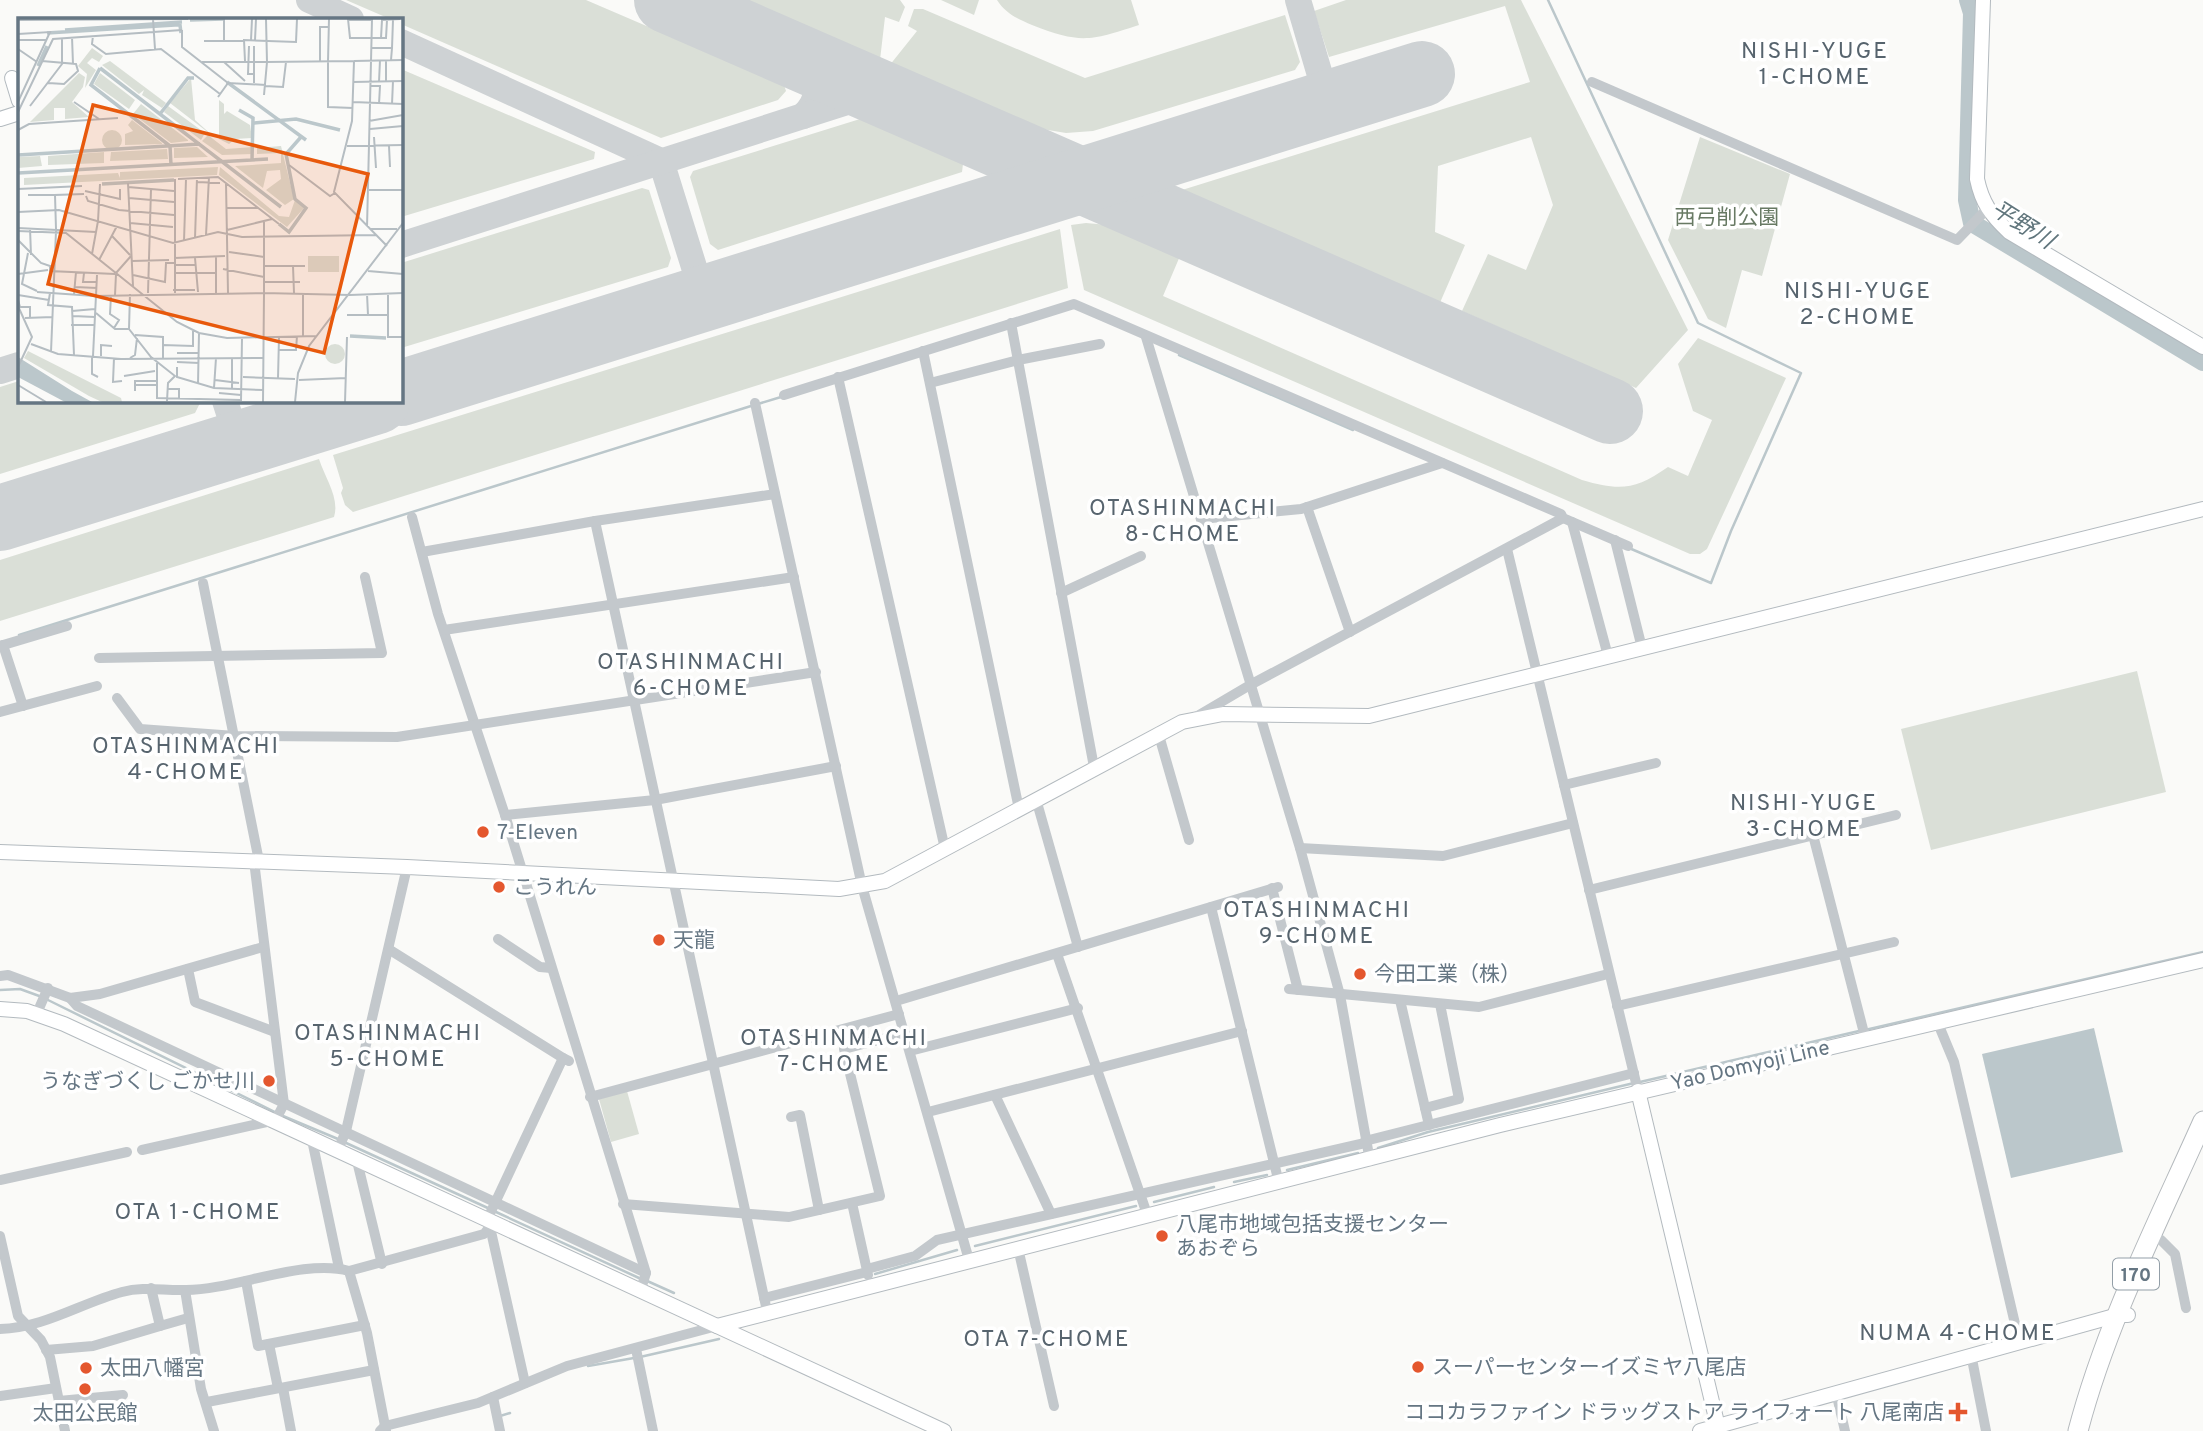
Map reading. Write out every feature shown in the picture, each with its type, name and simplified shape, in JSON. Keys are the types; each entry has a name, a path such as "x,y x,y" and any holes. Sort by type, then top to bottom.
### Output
{"highway":[{"name":"170","path":"2078,1431 2203,1121"},
{"name":"170","path":"2090,1431 2123,1315 2203,1152"}],"street":[{"path":"1983,0 1977,178 1982,214 2203,347"},
{"path":"10,77 18,98"},
{"path":"1592,82 1956,240 1982,214"},
{"path":"0,119 18,113"},
{"path":"784,394 1074,304 1561,513 1567,520 1608,656"},
{"path":"1011,323 1094,767"},
{"path":"1146,337 1300,848 1340,995 1370,1160"},
{"path":"930,383 1018,360 1100,344"},
{"path":"923,351 1018,809"},
{"path":"838,377 945,849"},
{"path":"755,403 862,886 970,1260"},
{"path":"1201,519 1307,507 1442,463"},
{"path":"422,552 594,521 775,494"},
{"path":"1307,507 1350,632"},
{"path":"0,852 407,867 839,889 862,886 886,881 1158,732 1194,719 1223,714 1369,716 2203,509"},
{"path":"412,517 444,630 505,815 644,1281"},
{"path":"1194,719 1250,685 1567,520 1628,546"},
{"path":"594,521 635,699 671,880 765,1305"},
{"path":"1615,540 1642,648"},
{"path":"1507,550 1719,1429"},
{"path":"1061,593 1141,555"},
{"path":"99,658 382,653 365,577"},
{"path":"444,630 794,577"},
{"path":"142,1150 274,1120 284,1104 263,947 256,861 235,736 203,583"},
{"path":"23,706 2,645 67,626"},
{"path":"117,698 140,729 235,736 397,737 816,672"},
{"path":"0,712 97,685"},
{"path":"1158,732 1189,840"},
{"path":"1564,785 1656,763"},
{"path":"505,815 655,800 836,766"},
{"path":"1035,799 1078,947"},
{"path":"1588,890 1896,815"},
{"path":"1300,848 1443,856 1573,823"},
{"path":"1813,835 1864,1031"},
{"path":"338,1148 346,1131 390,950 407,867"},
{"path":"896,1001 1275,888 1294,989 1479,1007 1608,974"},
{"path":"1211,907 1279,1183"},
{"path":"498,939 540,967 551,968"},
{"path":"1616,1006 1894,942"},
{"path":"70,998 100,994 263,947"},
{"path":"390,950 581,1068"},
{"path":"1057,954 1078,1008 1147,1214"},
{"name":"Yao Domyoji Line","path":"717,1326 765,1305 868,1275 970,1260 1370,1160 1864,1031 1937,1021 2203,960"},
{"path":"188,969 195,1002 275,1032"},
{"path":"0,976 8,975 70,998 77,1006 495,1202 560,1245"},
{"path":"40,1007 48,988"},
{"path":"1401,1000 1429,1125"},
{"path":"1425,1108 1458,1099 1440,1004"},
{"path":"0,1009 40,1007 213,1089 312,1140 338,1148 357,1161 428,1189 490,1221 560,1245 644,1281 717,1326 944,1431"},
{"path":"910,1051 1078,1008"},
{"path":"590,1097 712,1062 899,1014"},
{"path":"1937,1021 1954,1062 2019,1341"},
{"path":"928,1112 1241,1031"},
{"path":"623,1204 789,1217 880,1196 844,1049 905,1033"},
{"path":"132,1051 141,1035"},
{"path":"0,1329 26,1326 120,1292 151,1288 185,1290 382,1264 484,1234 495,1202 563,1058"},
{"path":"213,1089 215,1071"},
{"path":"852,1203 868,1275 915,1256 937,1240 1365,1142 1634,1073"},
{"path":"213,1089 226,1076"},
{"path":"239,1102 247,1086"},
{"path":"995,1095 1051,1214"},
{"path":"791,1117 800,1115 819,1210"},
{"path":"312,1140 344,1270 365,1325 384,1429 493,1397 567,1366 637,1354 717,1326"},
{"path":"0,1180 127,1152"},
{"path":"357,1161 382,1264"},
{"path":"408,1180 415,1165"},
{"path":"428,1189 435,1174"},
{"path":"445,1197 453,1183"},
{"path":"463,1205 470,1191"},
{"path":"490,1221 525,1383"},
{"path":"0,1236 6,1286 18,1316 34,1332 46,1350 65,1431"},
{"path":"2161,1240 2175,1254 2186,1308"},
{"path":"1018,1248 1054,1406"},
{"path":"246,1281 258,1346 365,1325"},
{"path":"151,1288 160,1326"},
{"path":"185,1290 201,1389 208,1402 214,1431"},
{"path":"1700,1431 1719,1429 1836,1392 2123,1315"},
{"path":"46,1350 93,1346 188,1318"},
{"path":"269,1344 291,1431"},
{"path":"637,1354 653,1431"},
{"path":"1971,1354 1986,1431"},
{"path":"208,1402 374,1370"},
{"path":"0,1396 57,1388"},
{"path":"1836,1392 1845,1431"},
{"path":"59,1401 123,1395"},
{"path":"493,1397 500,1431"}],"green space":[{"path":"346,0 586,0 784,85 786,91 778,100 661,138 402,24 402,18 388,18"},
{"path":"738,0 900,0 905,7 899,22 885,17 880,60"},
{"path":"941,0 979,0 974,15"},
{"path":"997,0 1131,0 1139,25 1097,37 1074,38 1022,21 1008,12"},
{"path":"1346,0 1521,0 1688,330 1636,388 1462,311 1488,254 1526,270 1553,205 1531,137 1438,166 1435,232 1465,245 1439,305 1182,190 1530,82 1505,6 1329,57 1314,11"},
{"path":"914,9 923,9 1085,78 1285,15 1300,62 1295,70 1093,131 1066,133 1042,129 889,66 917,31 908,26"},
{"path":"402,69 595,152 594,159 402,217"},
{"path":"860,119 963,164 962,172 718,250 710,244 690,177 693,171"},
{"name":"西弓削公園","path":"1700,137 1790,174 1762,276 1742,270 1726,328 1708,319 1668,240"},
{"path":"642,188 649,190 671,258 668,267 402,348 402,263"},
{"path":"1071,225 1108,225 1180,256 1163,296 1595,484 1617,487 1636,484 1668,467 1688,476 1712,420 1693,411 1678,364 1698,338 1786,378 1707,549 1700,554 1690,554 1084,290"},
{"path":"1060,229 1068,288 353,512 345,505 333,455"},
{"path":"18,381 18,402 200,403 195,413 0,474 0,387"},
{"path":"319,459 333,495 334,517 0,621 0,560"},
{"path":"2137,671 2166,792 1931,850 1901,729"},
{"path":"627,1091 639,1134 611,1142 599,1099"}],"shaded area":[{"path":"2094,1028 2123,1152 2011,1178 1982,1054"}],"waterway":[{"path":"1548,0 1698,323 1801,373 1731,531 1711,583 1629,548"},
{"name":"平野川","path":"1968,0 1972,13 1967,200 1972,223 2203,362"},
{"path":"1179,355 1353,430"},
{"path":"758,404 781,397"},
{"path":"19,635 751,406"},
{"path":"1865,1030 2203,952"},
{"path":"0,990 20,989 42,997"},
{"path":"48,1000 277,1113"},
{"path":"1640,1082 1859,1031"},
{"path":"1378,1148 1428,1132 1634,1083"},
{"path":"283,1116 338,1139"},
{"path":"344,1142 490,1209"},
{"path":"1287,1170 1358,1153"},
{"path":"1234,1182 1267,1175"},
{"path":"1154,1202 1214,1187"},
{"path":"975,1246 1136,1206"},
{"path":"496,1212 639,1278"},
{"path":"875,1274 957,1250"},
{"path":"645,1280 674,1293"},
{"path":"640,1357 719,1339"},
{"path":"588,1366 634,1358"},
{"path":"500,1416 510,1413"}],"taxiway":[{"path":"309,0 349,18"},
{"path":"1298,0 1320,75 1317,88 1300,112"},
{"path":"402,42 661,161 704,299"},
{"path":"803,116 813,103 816,89 813,75 805,60"},
{"path":"402,245 878,92"},
{"path":"0,371 18,365"},
{"path":"225,402 239,444"}],"runway":[{"path":"667,0 1610,411"},
{"path":"402,393 1422,74"},
{"path":"0,518 374,402"}],"place":[{"name":"7-Eleven","path":"483,832"},
{"name":"こうれん","path":"499,887"},
{"name":"天龍","path":"659,940"},
{"name":"今田工業（株）","path":"1360,974"},
{"name":"うなぎづくし ごかせ川","path":"269,1081"},
{"name":"八尾市地域包括支援センター あおぞら","path":"1162,1236"},
{"name":"スーパーセンターイズミヤ八尾店","path":"1418,1367"},
{"name":"太田八幡宮","path":"86,1368"},
{"name":"太田公民館","path":"85,1389"},
{"name":"ココカラファイン ドラッグストア ライフォート 八尾南店","path":"1958,1412"}],"district":[{"name":"NISHI-YUGE 1-CHOME","path":"1815,63"},
{"name":"NISHI-YUGE 2-CHOME","path":"1858,303"},
{"name":"OTASHINMACHI 8-CHOME","path":"1183,520"},
{"name":"OTASHINMACHI 6-CHOME","path":"691,674"},
{"name":"OTASHINMACHI 4-CHOME","path":"186,758"},
{"name":"NISHI-YUGE 3-CHOME","path":"1804,815"},
{"name":"OTASHINMACHI 9-CHOME","path":"1317,922"},
{"name":"OTASHINMACHI 5-CHOME","path":"388,1045"},
{"name":"OTASHINMACHI 7-CHOME","path":"834,1050"},
{"name":"OTA 1-CHOME","path":"198,1211"},
{"name":"NUMA 4-CHOME","path":"1958,1332"},
{"name":"OTA 7-CHOME","path":"1047,1338"}]}
